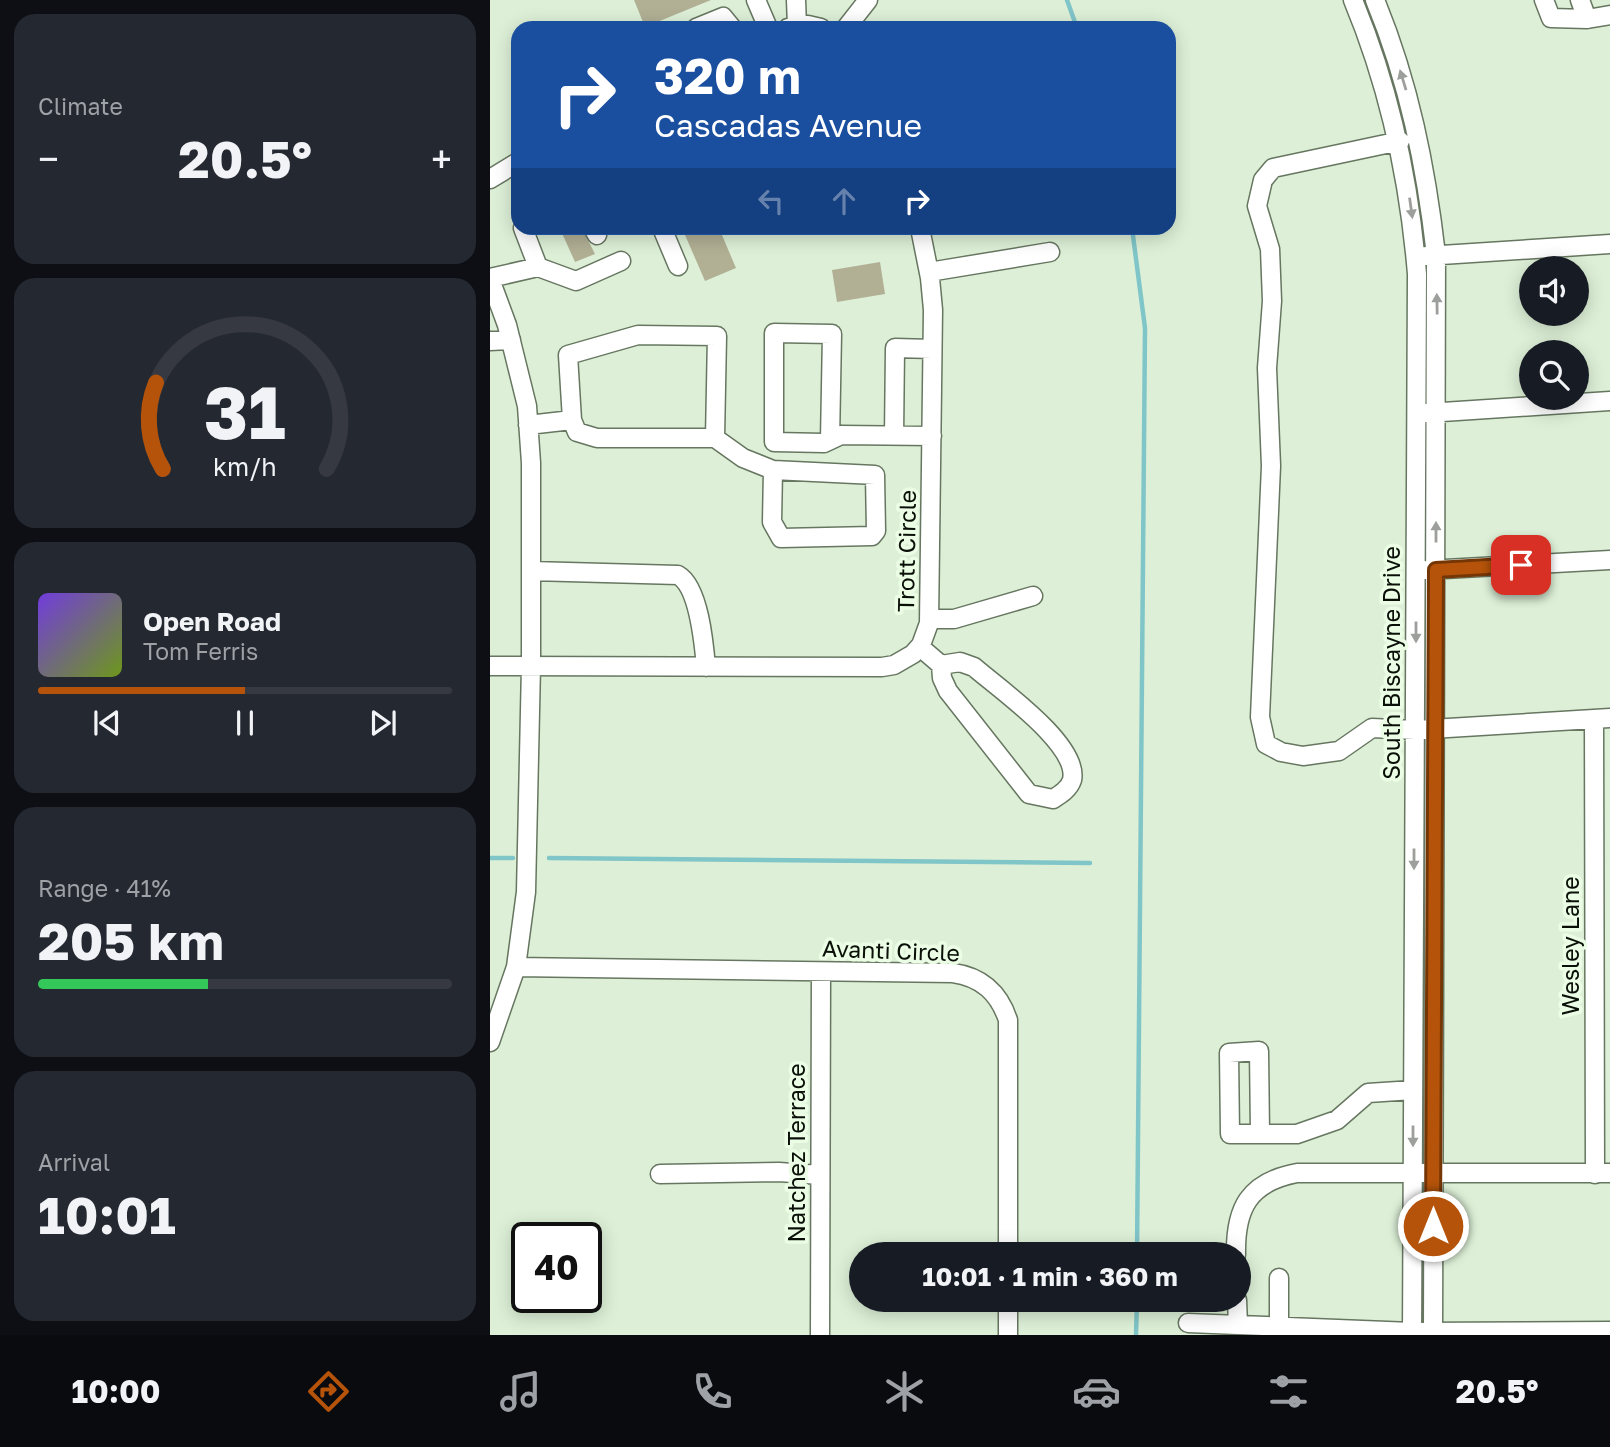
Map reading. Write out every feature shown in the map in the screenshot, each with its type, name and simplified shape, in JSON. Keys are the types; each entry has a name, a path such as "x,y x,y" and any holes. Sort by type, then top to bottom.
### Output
{"street":[{"path":"756,0 765,21"},
{"path":"793,21 796,0"},
{"path":"852,21 868,0"},
{"name":"South Biscayne Drive","path":"1353,0 1385,86 1400,141 1415,256 1417,414 1412,1334"},
{"name":"South Biscayne Drive","path":"1375,0 1398,63 1419,137 1436,255 1433,1334"},
{"path":"1545,0 1551,18 1587,19 1610,15"},
{"path":"1580,0 1587,19"},
{"path":"1400,141 1273,167 1263,180 1257,206 1270,249 1272,301 1267,368 1271,466 1259,716 1266,744 1281,752 1303,756 1339,751 1372,728 1415,730 1602,718"},
{"path":"490,179 511,166"},
{"path":"526,235 538,267"},
{"path":"665,235 678,266"},
{"name":"Trott Circle","path":"920,647 929,619 932,436 929,272 921,235"},
{"path":"1415,256 1610,244"},
{"path":"929,272 1050,253"},
{"path":"490,1042 516,967 529,854 531,571 528,425 512,340 490,279 538,267 576,281 621,261"},
{"path":"830,440 832,334 774,333 774,442 824,443 841,435 932,436"},
{"path":"715,438 717,336 638,335 568,355 572,420 577,432 597,438 715,438 743,458 773,470 874,475 877,480 876,531 872,536 781,538 772,522 773,470"},
{"path":"490,341 512,340"},
{"path":"894,436 895,348 932,349"},
{"path":"1417,414 1610,401"},
{"path":"528,425 572,420"},
{"path":"1416,571 1610,560"},
{"path":"531,571 678,575 685,579 692,594 702,634 706,667"},
{"path":"929,619 954,619 1032,596"},
{"path":"490,666 882,667 904,661 920,647 941,665 942,678 948,691 1029,794 1054,799 1065,791 1072,780 1071,765 1056,739 974,667 960,662 941,665"},
{"name":"Wesley Lane","path":"1602,718 1602,1173"},
{"name":"Avanti Circle","path":"516,967 953,973 972,977 996,995 1008,1020 1008,1242"},
{"name":"Natchez Terrace","path":"820,1335 821,972"},
{"path":"1260,1135 1259,1051 1229,1053 1230,1134 1260,1135 1297,1134 1338,1120 1368,1093 1413,1090"},
{"path":"660,1174 779,1172 820,1175"},
{"path":"1237,1242 1239,1216 1255,1192 1267,1183 1297,1173 1602,1173"},
{"path":"1279,1278 1279,1326"},
{"path":"1007,1335 1008,1312"},
{"path":"1237,1312 1238,1325"},
{"path":"1188,1323 1412,1334 1610,1331"}],"building":[{"path":"634,0 711,0 660,21 643,21"},
{"path":"563,235 586,235 595,254 575,262"},
{"path":"685,235 722,235 736,268 705,281"},
{"path":"880,262 885,294 837,302 832,270"}],"waterway":[{"path":"1067,0 1074,21"},
{"path":"1133,235 1145,328 1137,1242"},
{"path":"490,858 513,858"},
{"path":"549,858 1090,863"},
{"path":"1136,1335 1137,1312"}],"route":[{"path":"1433,1226 1436,570 1521,565"}]}
